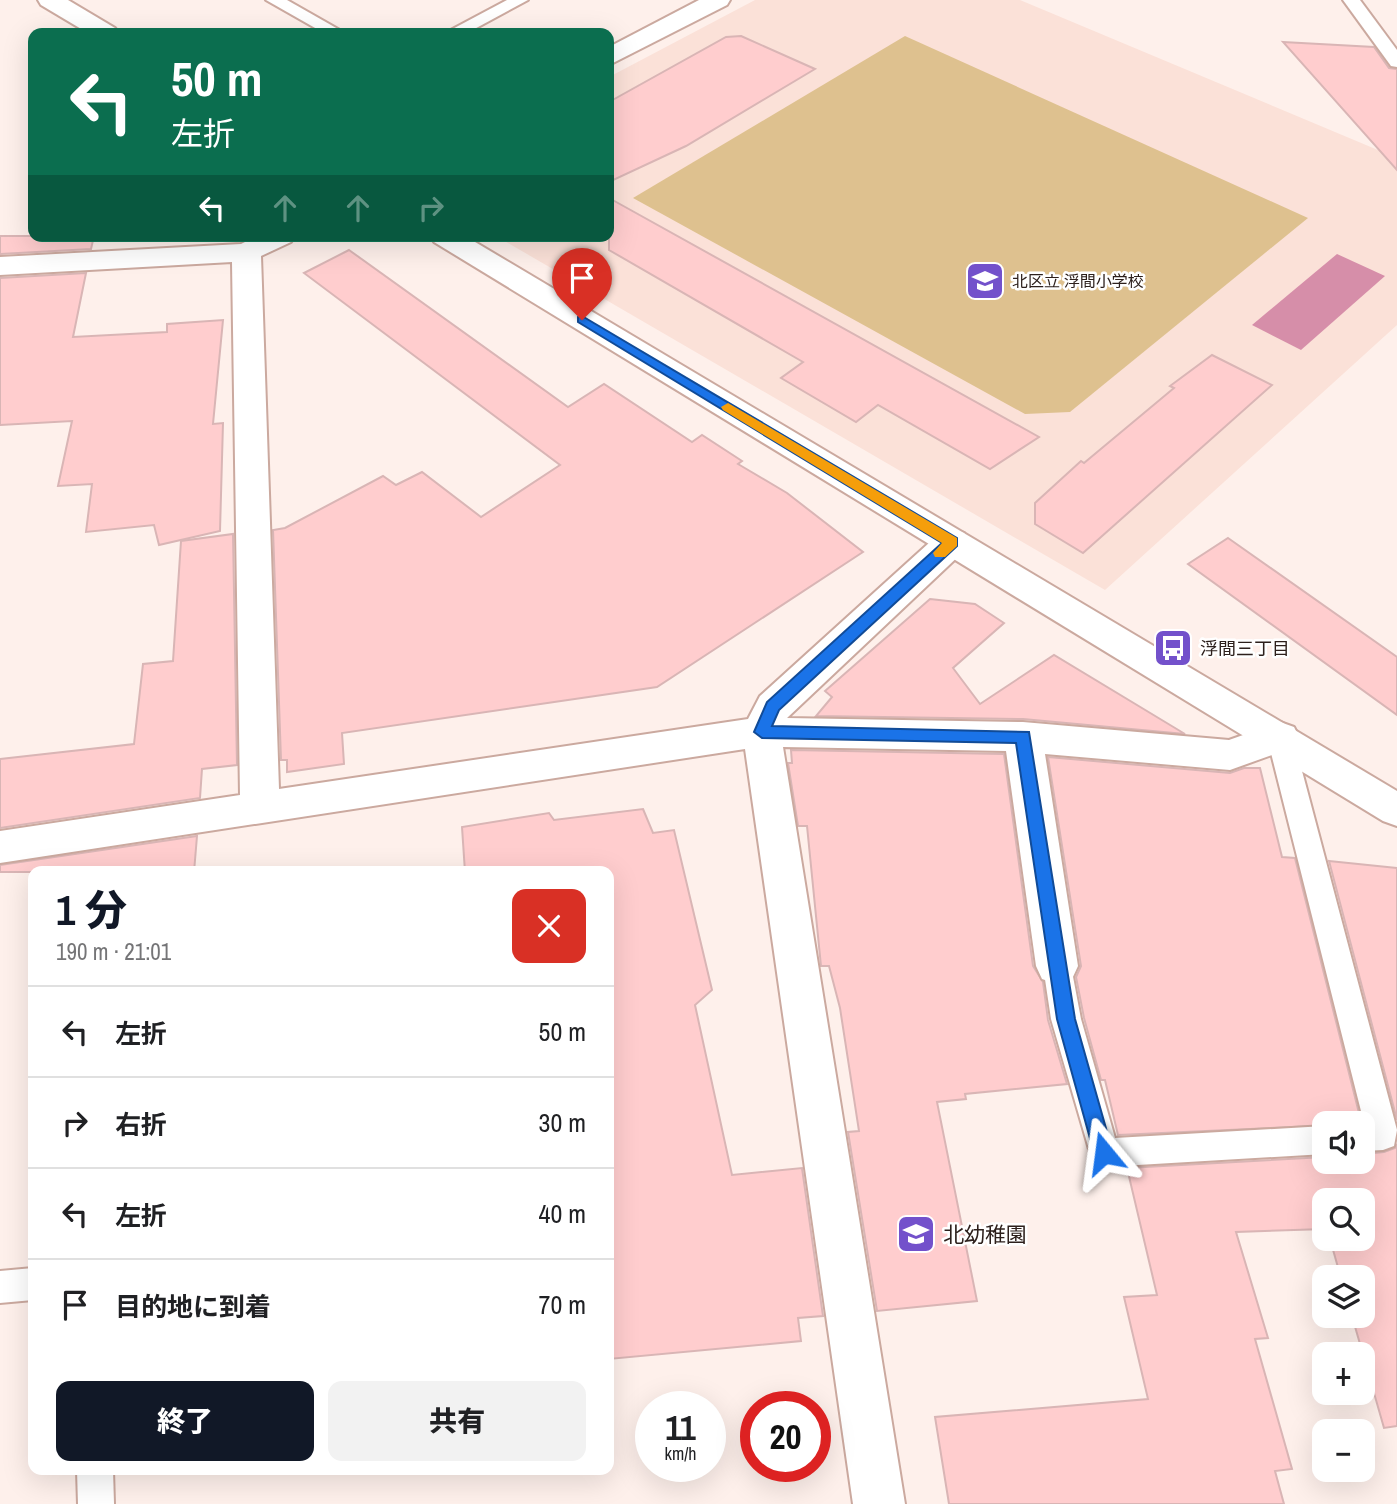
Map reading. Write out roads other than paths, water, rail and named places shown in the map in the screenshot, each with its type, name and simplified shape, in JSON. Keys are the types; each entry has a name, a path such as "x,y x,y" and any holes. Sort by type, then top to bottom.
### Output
{"street":[{"path":"50,0 98,28"},
{"path":"614,54 718,0"},
{"path":"0,266 246,252 268,242"},
{"path":"454,242 1280,737 1397,810"},
{"path":"246,252 260,806"},
{"path":"879,1504 762,732 773,706 952,542"},
{"path":"0,847 762,732 1023,737 1230,755 1280,737"},
{"path":"1023,737 1057,966"}],"lane":[{"path":"464,28 520,0"},
{"path":"1351,0 1397,62"},
{"path":"288,2 328,28"},
{"path":"1280,737 1383,1136 1375,1137"},
{"path":"1057,966 1066,1019 1104,1153 1312,1141"},
{"path":"0,1287 28,1284"},
{"path":"95,1475 96,1504"}],"place":[{"name":"北区立 浮間小学校","path":"985,281"},
{"name":"浮間三丁目","path":"1173,648"},
{"name":"北幼稚園","path":"916,1234"}]}
